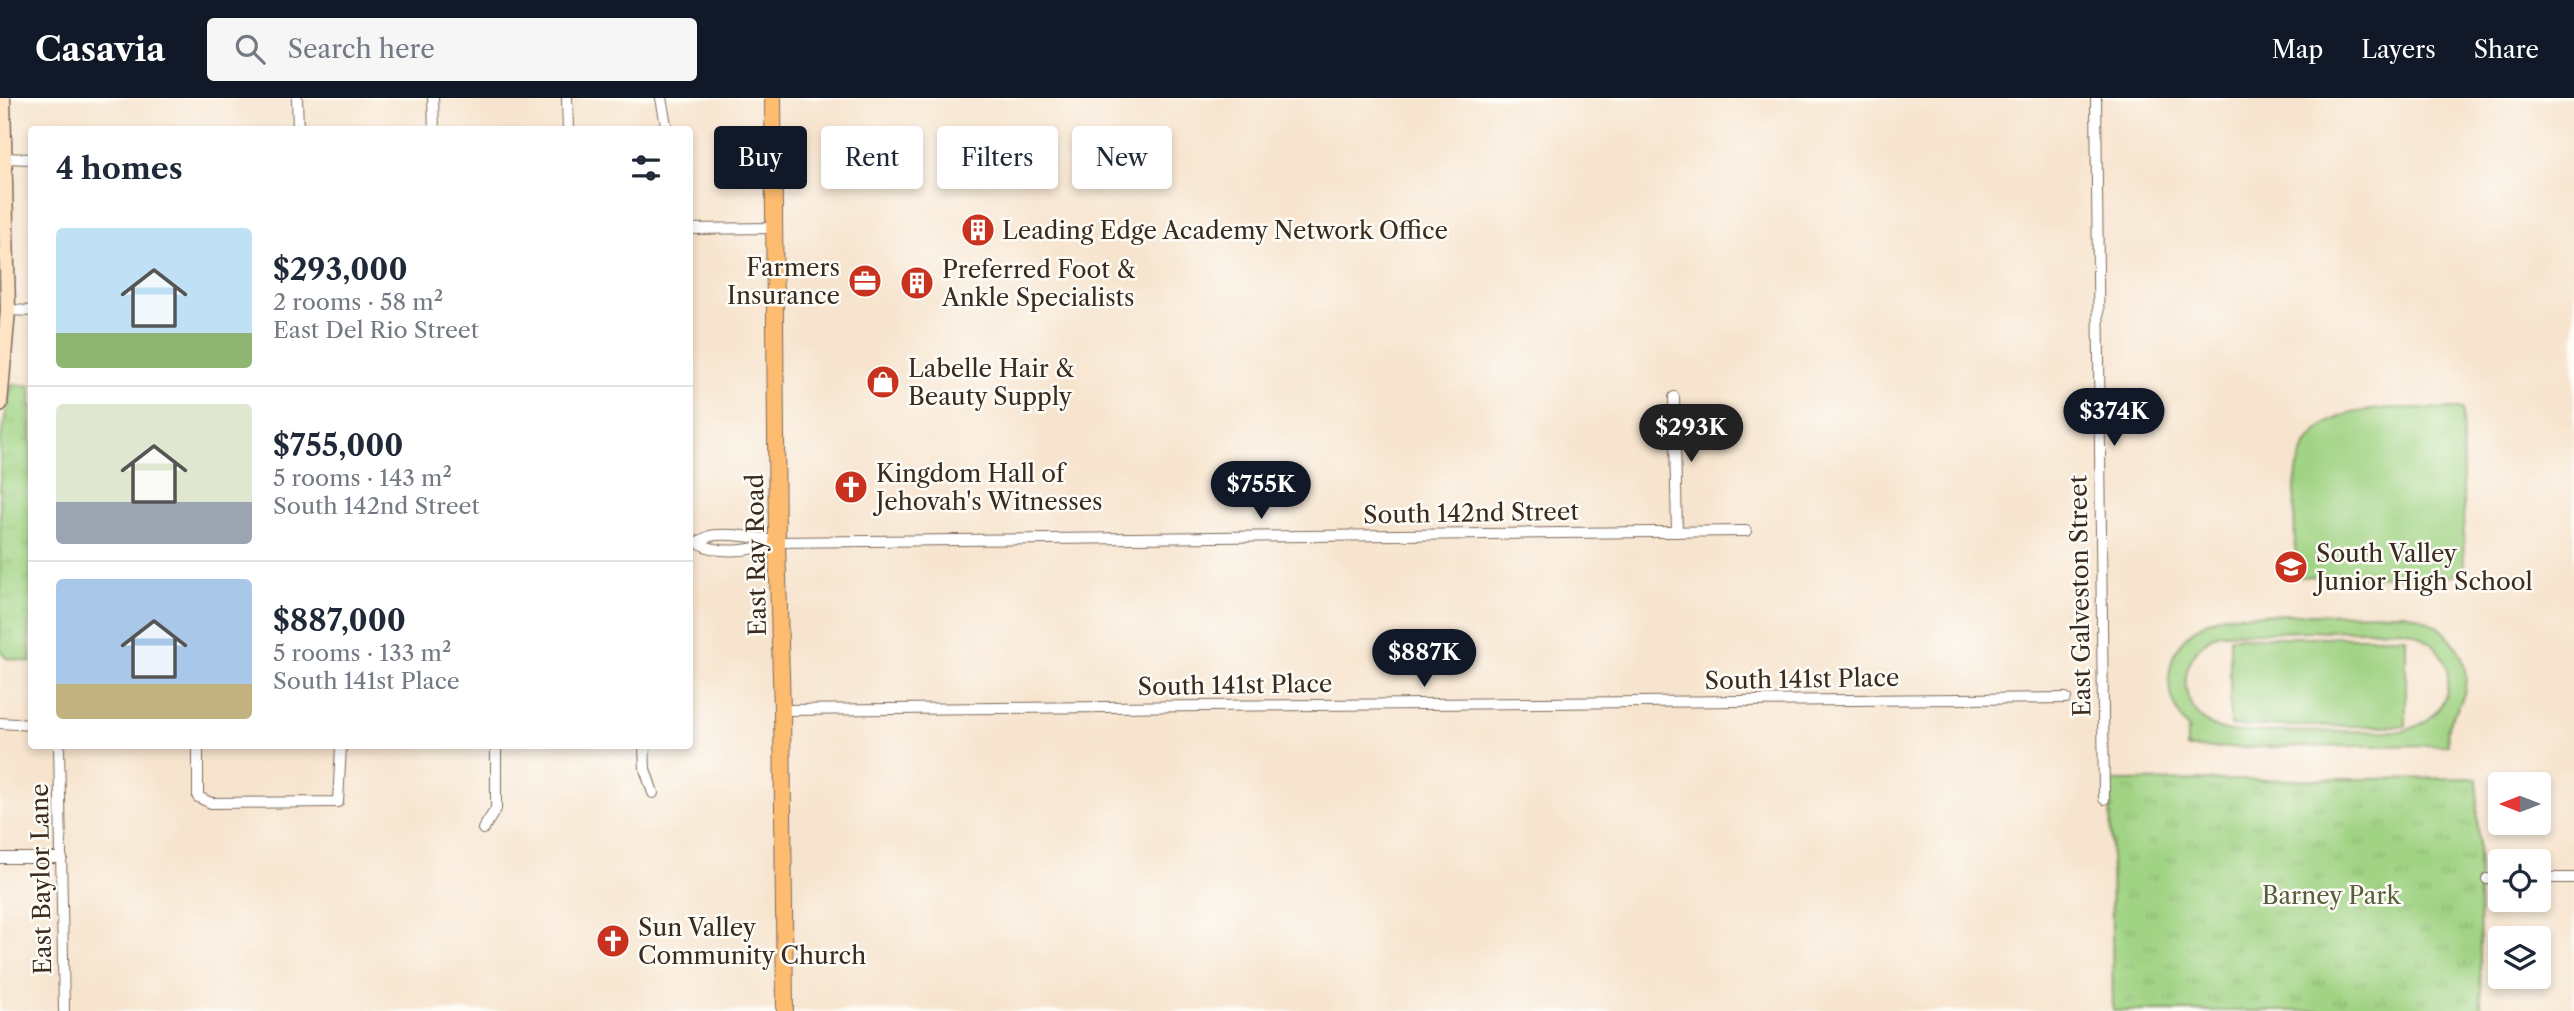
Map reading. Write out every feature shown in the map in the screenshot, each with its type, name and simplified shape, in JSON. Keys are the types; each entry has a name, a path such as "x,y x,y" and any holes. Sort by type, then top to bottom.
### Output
{"main road":[{"name":"East Ray Road","path":"773,98 785,1011"}],"street":[{"path":"0,404 8,310 3,98"},
{"path":"297,98 298,126"},
{"path":"433,98 433,126"},
{"path":"567,98 568,126"},
{"path":"661,98 666,126"},
{"name":"East Galveston Street","path":"2096,98 2105,799"},
{"path":"4,158 28,159"},
{"path":"693,229 774,229"},
{"path":"8,310 28,311"},
{"path":"1674,397 1677,532"},
{"name":"South 142nd Street","path":"694,543 709,549 759,549 777,542 1746,531"},
{"name":"South 141st Place","path":"782,710 2066,698"},
{"path":"0,723 28,725"},
{"name":"East Baylor Lane","path":"59,749 64,1011"},
{"path":"198,749 198,797 211,803 338,802 341,749"},
{"path":"483,829 496,809 496,749"},
{"path":"644,749 645,769 653,793"},
{"path":"0,858 62,858"},
{"path":"2551,878 2574,878"}],"green space":[{"path":"12,384 28,386 28,662 6,658 0,650 0,442"},
{"path":"2410,408 2462,409 2464,565 2453,576 2296,577 2296,479 2303,451 2317,432 2336,419 2358,412"},
{"path":"2405,613 2432,623 2443,631 2459,652 2466,678 2461,701 2448,725 2448,745 2187,748 2189,730 2178,713 2169,678 2172,662 2178,647 2189,634 2204,623 2224,615","holes":["2402,629 2422,637 2436,649 2445,664 2448,680 2445,696 2437,711 2422,723 2402,731 2231,732 2213,726 2199,716 2190,703 2186,688 2192,657 2203,643 2219,633"]},
{"path":"2230,637 2406,637 2406,726 2230,726"},
{"name":"Barney Park","path":"2477,778 2481,1011 2113,1011 2110,781"}],"place":[{"name":"Leading Edge Academy Network Office","path":"978,230"},
{"name":"Farmers Insurance","path":"865,281"},
{"name":"Preferred Foot & Ankle Specialists","path":"917,283"},
{"name":"Labelle Hair & Beauty Supply","path":"883,382"},
{"name":"Kingdom Hall of Jehovah's Witnesses","path":"851,487"},
{"name":"South Valley Junior High School","path":"2291,567"},
{"name":"Sun Valley Community Church","path":"613,941"}]}
